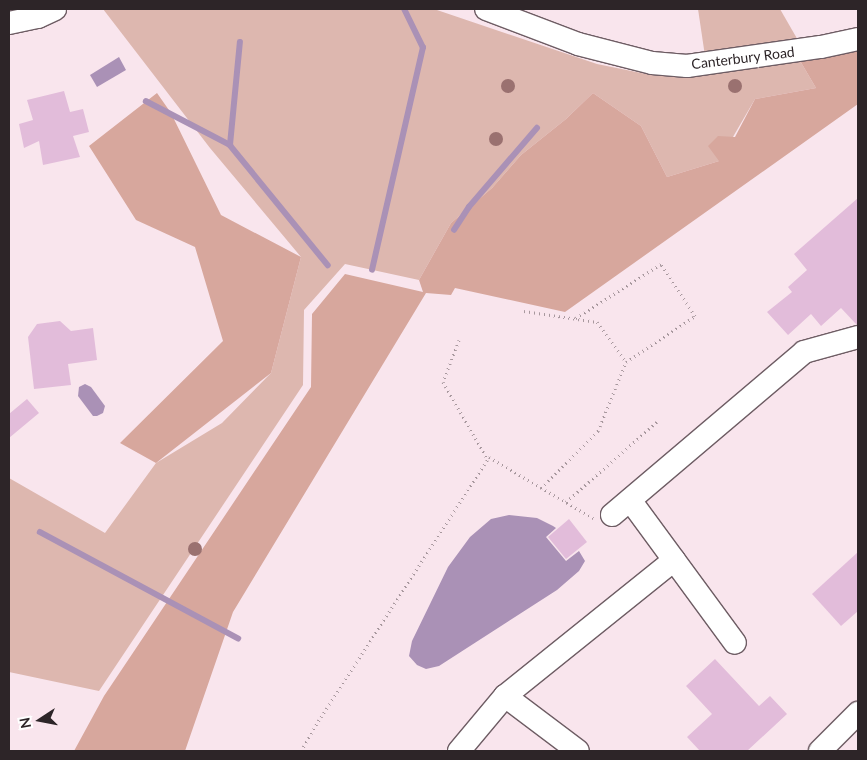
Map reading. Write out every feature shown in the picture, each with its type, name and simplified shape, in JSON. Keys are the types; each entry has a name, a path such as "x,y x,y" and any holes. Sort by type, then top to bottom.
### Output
{"street":[{"path":"9,23 38,17 55,9"},
{"name":"Canterbury Road","path":"486,9 578,44 652,63 687,66 821,48 858,40"},
{"path":"612,515 804,352 858,337"},
{"path":"630,500 735,643"},
{"path":"459,751 505,696 674,560"},
{"path":"505,696 578,751"},
{"path":"820,751 858,713"}],"path":[{"path":"541,488 598,431 626,362 695,316 661,264 576,318"},
{"path":"524,311 597,322 626,362"},
{"path":"459,340 443,382 488,460"},
{"path":"566,502 659,420"},
{"path":"300,751 489,457 602,523 612,515"}],"shaded area":[{"path":"103,9 434,9 597,64 651,75 687,78 799,59 816,88 755,99 719,161 667,177 641,126 593,93 566,119 521,155 492,188 451,223 419,280 345,264 304,310 303,385 99,691 9,672 9,478 105,533 156,463 222,423 271,373 301,257 210,148"},
{"path":"698,9 780,9 799,42 705,56"},
{"path":"858,42 858,104 565,312 455,288 451,295 426,293 233,612 185,751 74,751 104,696 311,387 312,314 345,274 423,292 419,280 451,223 492,188 521,155 566,119 593,93 641,126 667,177 719,161 708,146 718,136 735,137 755,99 816,88 799,59"},
{"path":"119,57 126,70 97,87 90,75"},
{"path":"157,93 171,113 221,215 301,257 271,373 156,463 120,443 223,341 195,247 136,220 89,146"},
{"path":"85,384 91,387 105,406 103,413 97,416 93,416 78,396 79,387"},
{"path":"509,515 537,518 556,528 546,537 566,561 579,551 585,561 579,571 557,590 439,666 426,669 417,665 409,656 412,641 448,567 470,537 491,519"}],"building":[{"path":"64,91 70,112 83,109 89,132 73,136 80,157 43,165 39,141 24,148 19,124 33,120 27,100"},
{"path":"858,198 858,324 841,308 821,326 811,314 788,335 767,312 792,292 788,287 807,270 794,254"},
{"path":"60,321 71,331 93,328 97,360 68,364 71,385 34,389 28,337 37,324"},
{"path":"27,399 39,413 9,438 9,414"},
{"path":"569,519 587,542 566,559 548,537"},
{"path":"858,552 858,611 841,626 812,594"},
{"path":"715,659 759,706 770,696 787,714 747,751 700,751 687,737 712,714 686,686"}],"waterway":[{"path":"372,270 423,48 404,9"},
{"path":"230,145 240,42"},
{"path":"146,101 230,145 328,265"},
{"path":"454,230 469,207 537,128"},
{"path":"40,532 238,638"}]}
